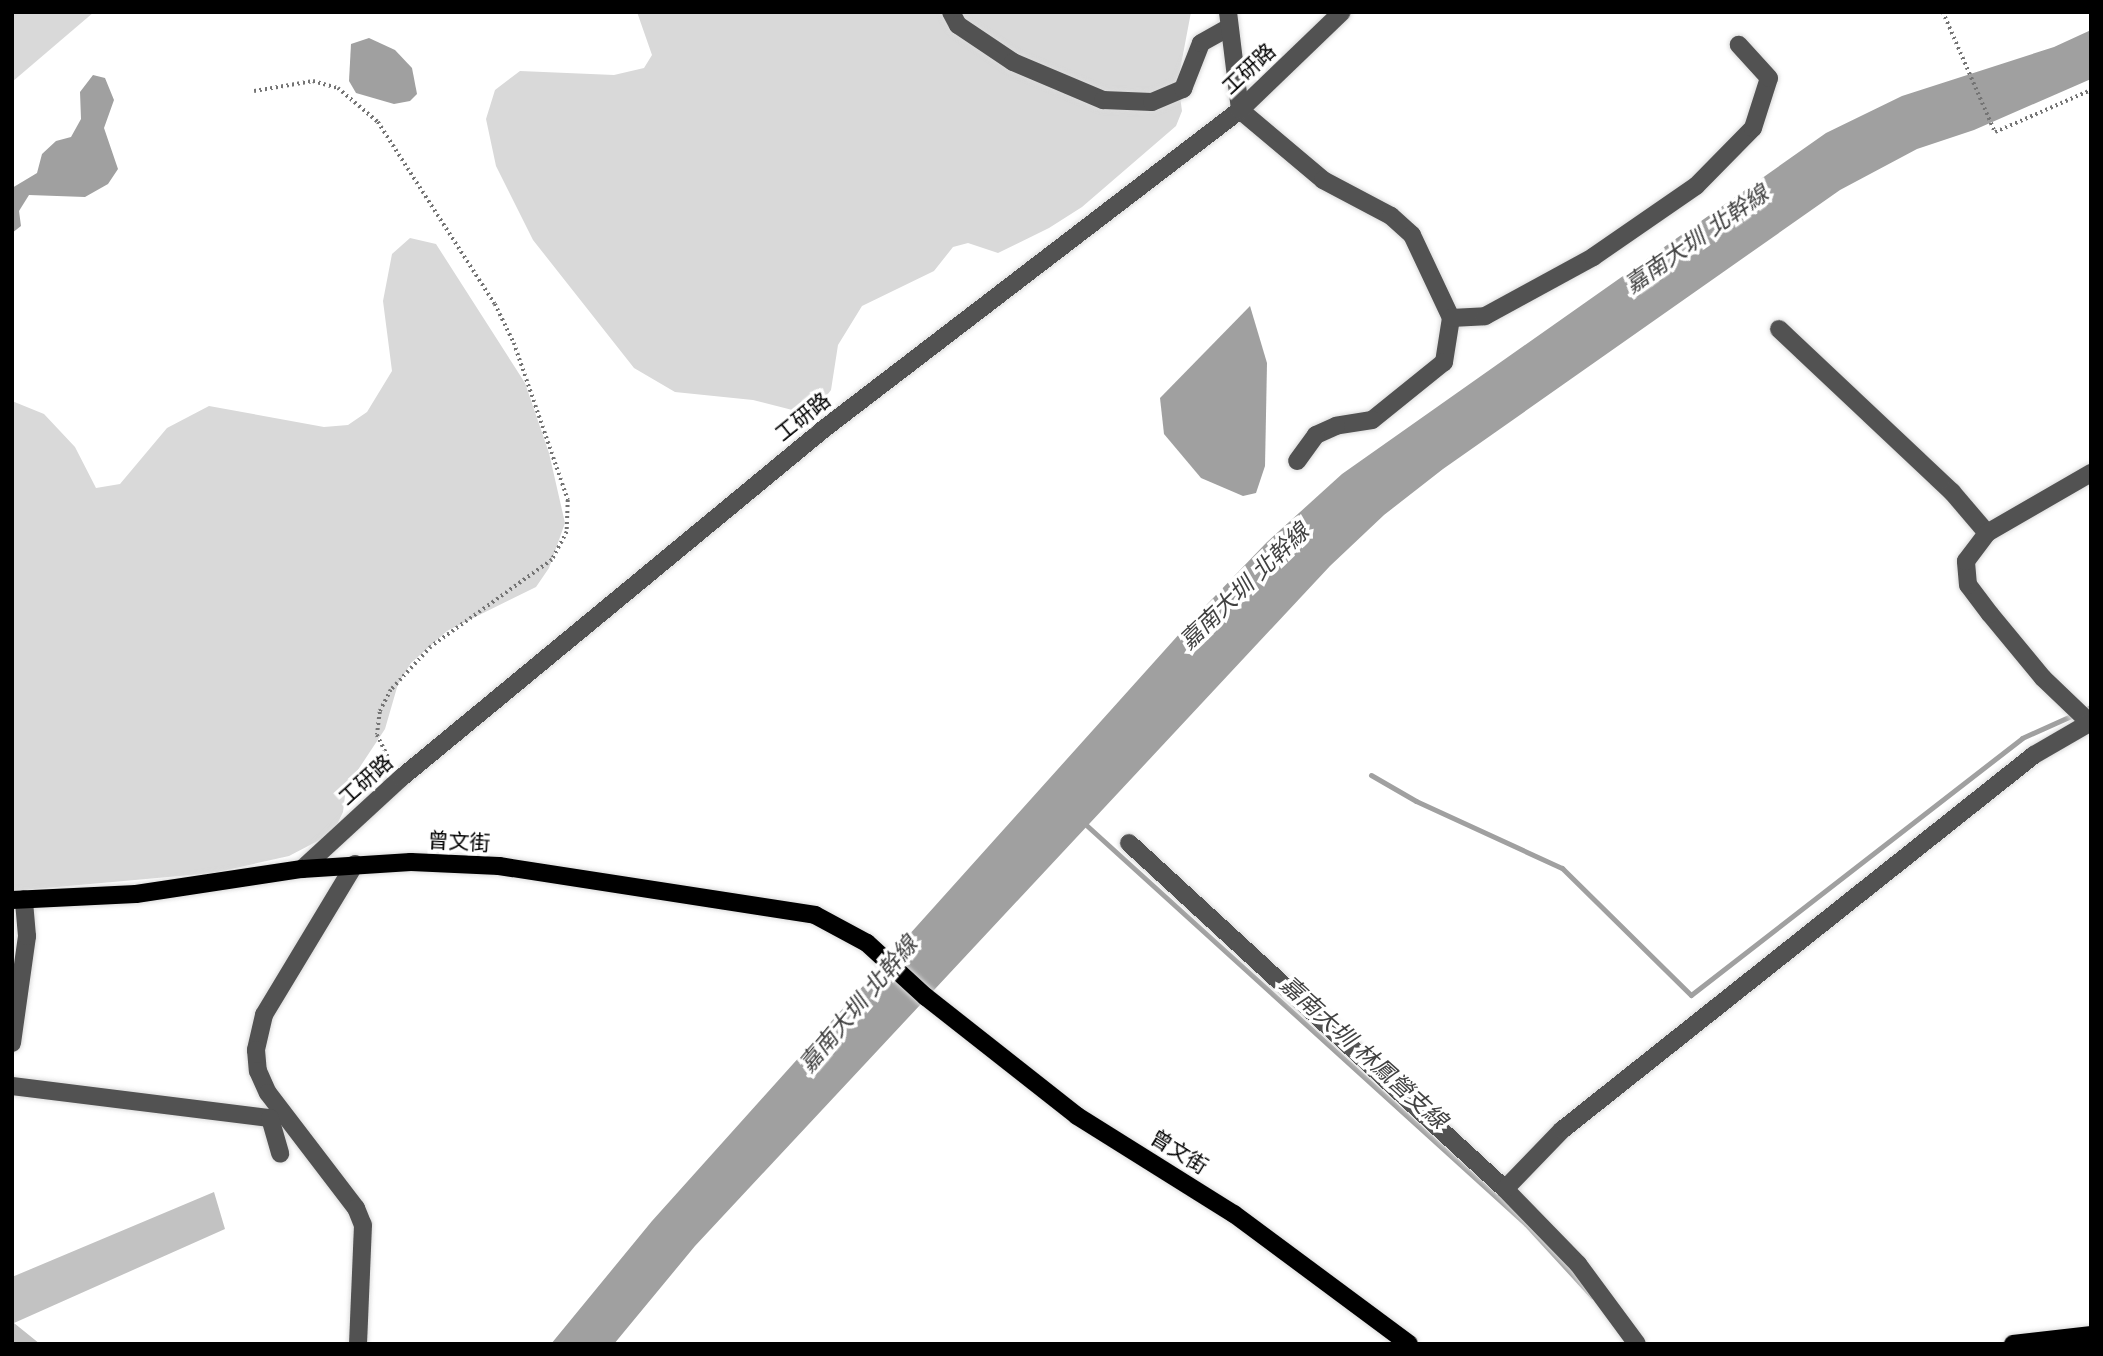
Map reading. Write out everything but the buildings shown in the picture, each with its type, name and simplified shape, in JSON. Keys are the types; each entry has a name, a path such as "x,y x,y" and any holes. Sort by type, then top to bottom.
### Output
{"main road":[{"name":"曾文街","path":"18,900 136,894 302,869 355,864 499,866 815,915 850,933 887,961 926,998 1077,1116 1234,1214 1409,1344"},
{"path":"2012,1344 2091,1335"}],"street":[{"path":"951,12 958,25 1013,62 1103,100 1152,102 1183,89 1201,43 1228,20"},
{"name":"工研路","path":"302,869 401,778 825,428 1240,110 1342,12"},
{"path":"1228,20 1240,110 1323,180 1391,216 1412,235 1451,318 1444,362 1372,420 1336,426 1316,435 1297,461"},
{"path":"1451,318 1485,316 1593,257 1696,186 1753,128 1769,78 1739,45"},
{"path":"1779,329 1952,492 1987,533"},
{"path":"1505,1189 1562,1130 2034,755 2090,722 2043,678 1968,585 1966,561 1987,533 2091,473"},
{"path":"1129,843 1505,1189 1578,1264 1637,1344"},
{"path":"355,864 264,1015 256,1050 258,1071 268,1093 356,1208 363,1225 358,1344"},
{"path":"12,1043 27,936 18,900"},
{"path":"12,1086 270,1118 280,1154"}],"path":[{"path":"1942,12 1995,132 2091,90"},
{"path":"254,91 313,81 338,88 378,122 495,304 514,343 568,500 567,532 552,560 431,647 391,690 380,712 377,736 401,778"}],"shaded area":[{"path":"12,12 94,12 12,82"},
{"path":"637,12 1191,12 1178,81 1182,111 1176,126 1082,207 1049,228 998,253 968,243 953,247 934,271 862,306 838,345 831,390 812,415 753,400 675,392 634,368 533,240 496,166 486,119 495,90 520,71 614,75 644,68 652,55"},
{"path":"410,238 436,244 525,383 549,453 565,523 549,568 536,587 447,631 411,663 398,684 385,729 346,788 343,812 333,833 289,856 213,873 12,891 12,401 44,414 75,447 96,488 120,484 167,428 209,406 324,427 348,425 367,412 392,371 383,301 392,254"}],"water":[{"name":"嘉南大圳 北幹線","path":"2091,30 2091,79 1974,130 1917,149 1840,190 1443,469 1384,515 1330,566 695,1246 614,1344 551,1344 652,1221 1190,622 1267,542 1342,474 1826,133 1902,96 2054,47"},
{"path":"369,38 395,50 412,68 417,94 410,101 394,104 356,93 349,81 351,44"},
{"path":"93,75 105,78 114,100 104,128 118,169 108,184 85,197 29,195 19,211 21,226 12,233 12,188 37,173 42,154 56,141 71,137 81,119 80,92"},
{"path":"1250,306 1267,363 1265,466 1256,493 1243,496 1201,478 1164,434 1160,398"}],"waterway":[{"path":"1371,775 1416,801 1562,868 1691,995 2022,738 2091,707"},
{"name":"嘉南大圳 林鳳營支線","path":"1084,823 1526,1224 1592,1296"}]}
